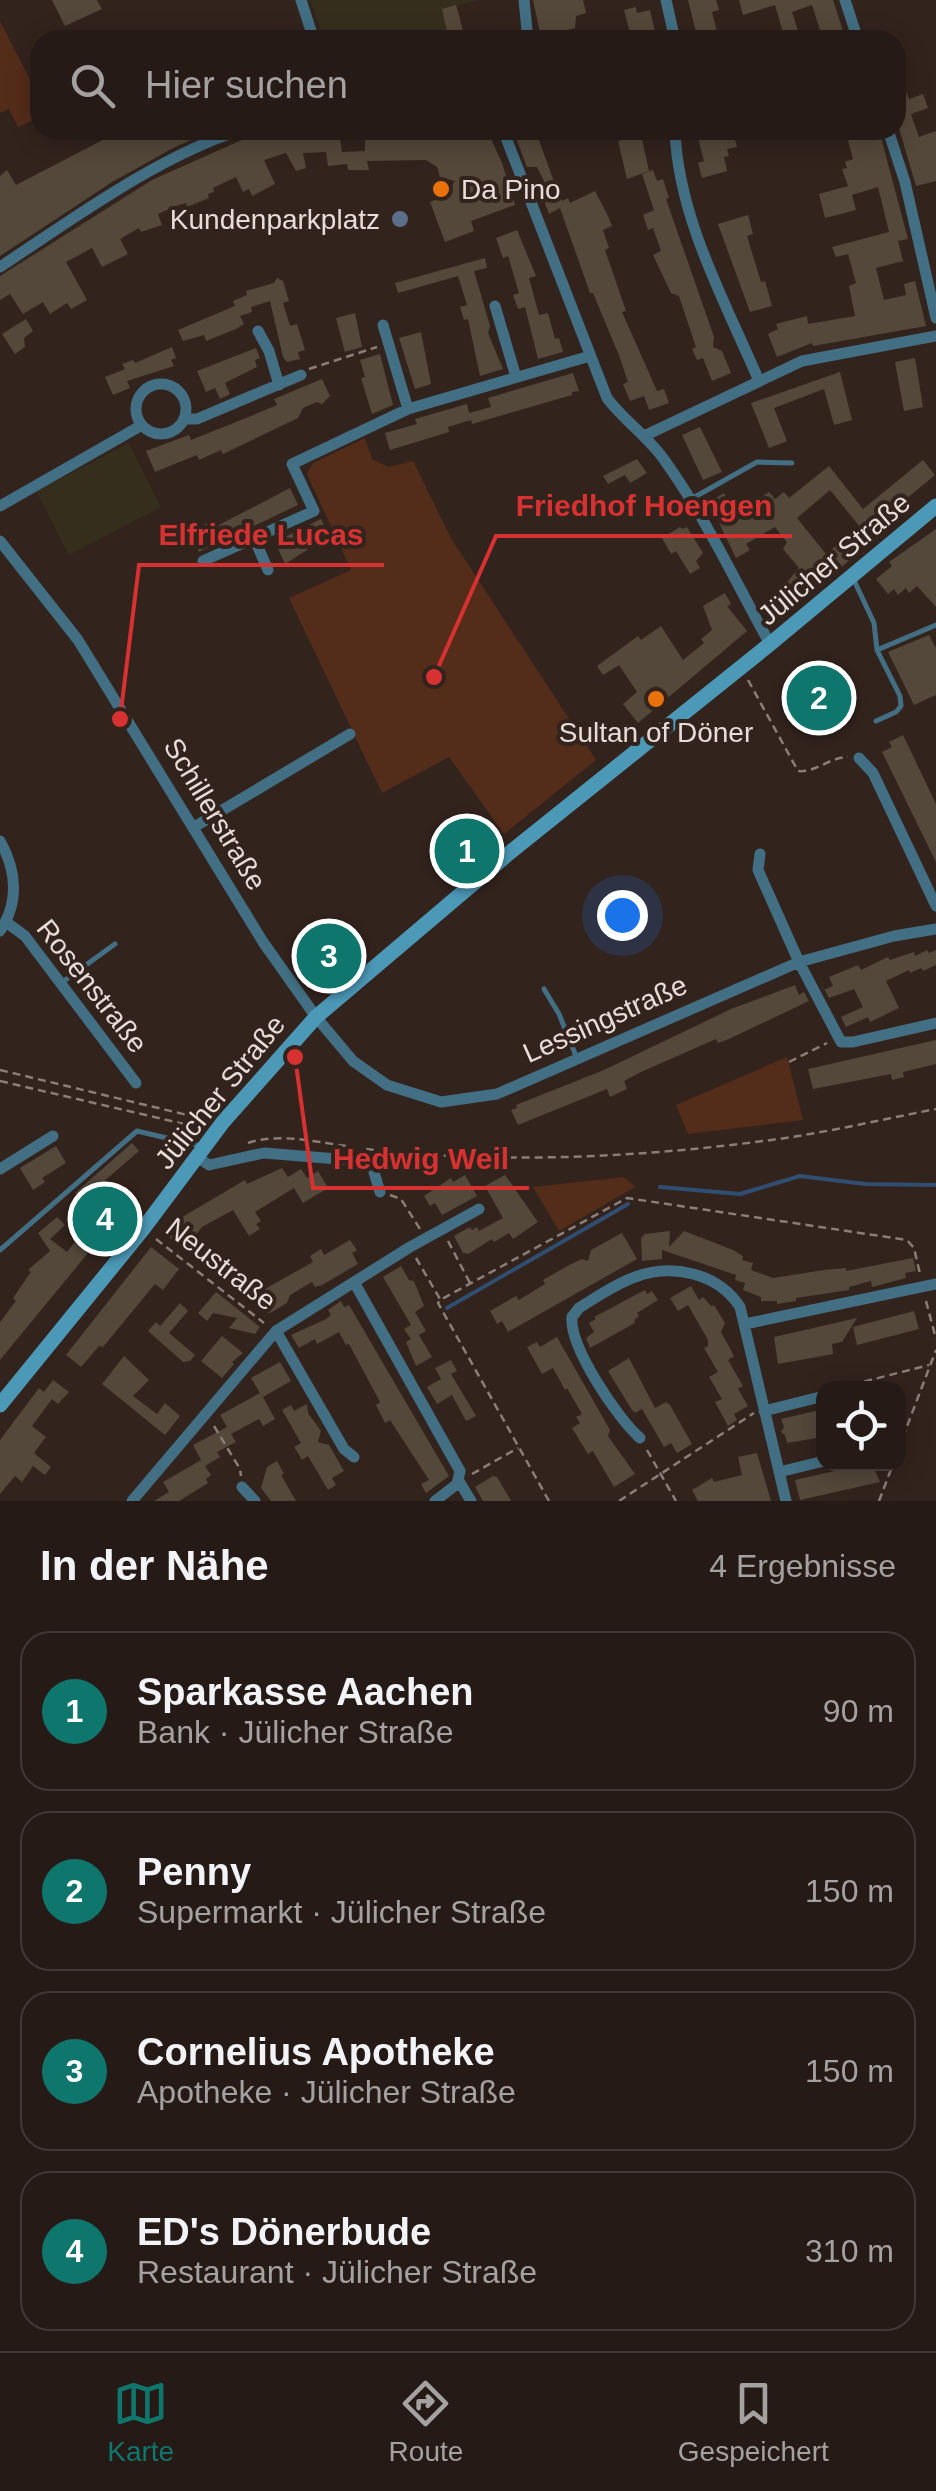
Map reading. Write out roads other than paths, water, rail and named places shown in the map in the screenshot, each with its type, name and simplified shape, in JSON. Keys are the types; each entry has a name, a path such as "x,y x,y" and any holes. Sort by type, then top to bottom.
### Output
{"main road":[{"name":"Jülicher Straße","path":"0,1406 223,1122 316,1017 508,854 936,506"}],"street":[{"path":"301,0 311,30"},
{"path":"524,0 527,30"},
{"path":"666,0 673,30"},
{"path":"845,0 855,30"},
{"path":"0,267 100,200 216,140"},
{"path":"506,140 607,398 662,456 770,644"},
{"path":"677,140 680,173 697,233 759,380"},
{"path":"891,140 905,182 936,318"},
{"path":"495,306 516,377"},
{"path":"383,324 408,408"},
{"path":"258,331 269,350 279,385"},
{"path":"644,436 802,362 936,336"},
{"path":"203,561 314,511 292,464 408,408 590,356"},
{"path":"184,419 197,420 302,375"},
{"path":"162,384 182,396 186,407 184,419 170,432 160,434 142,426 136,404 151,386 162,384"},
{"path":"0,506 142,426"},
{"path":"254,538 268,570"},
{"name":"Schillerstraße","path":"0,541 78,640 263,942 316,1017"},
{"path":"194,827 350,734"},
{"path":"859,758 873,773 936,906"},
{"name":"Rosenstraße","path":"0,841 10,862 14,892 3,927 25,936 136,1083"},
{"path":"760,854 758,870 834,1035 841,1042 936,1023"},
{"name":"Lessingstraße","path":"316,1017 353,1061 398,1090 440,1102 497,1094 799,962 894,936 936,929"},
{"path":"0,1169 53,1136"},
{"path":"204,1147 209,1165 264,1153 362,1161 372,1169 380,1192"},
{"path":"132,1501 276,1332 410,1247 479,1209"},
{"path":"640,1438 622,1422 574,1337 570,1328 575,1312 629,1279 663,1272 702,1276 730,1292 740,1307 786,1501"},
{"path":"354,1282 456,1463 460,1481 472,1501"},
{"path":"745,1324 929,1286"},
{"path":"276,1332 344,1450 354,1458"},
{"path":"764,1409 816,1398"},
{"path":"779,1472 816,1463"},
{"path":"435,1501 460,1481"},
{"path":"242,1488 255,1501"}],"lane":[{"path":"690,500 757,462 792,463"},
{"path":"852,576 874,623 877,650 900,696 901,706 896,712 876,721"},
{"path":"877,650 936,625"},
{"path":"59,985 115,944"},
{"path":"544,989 578,1058"},
{"path":"0,1250 138,1131 204,1147"}],"waterway":[{"path":"660,1187 740,1194 800,1176 865,1184 936,1185"},
{"path":"447,1308 628,1204"}],"place":[{"name":"Da Pino","path":"441,189"},
{"name":"Kundenparkplatz","path":"400,219"},
{"name":"Friedhof Hoengen","path":"434,677"},
{"name":"Penny","path":"819,698"},
{"name":"Sultan of Döner","path":"656,699"},
{"name":"Elfriede Lucas","path":"120,719"},
{"name":"Sparkasse Aachen","path":"467,851"},
{"name":"Cornelius Apotheke","path":"329,956"},
{"name":"Hedwig Weil","path":"295,1057"},
{"name":"ED's Dönerbude","path":"105,1219"}]}
